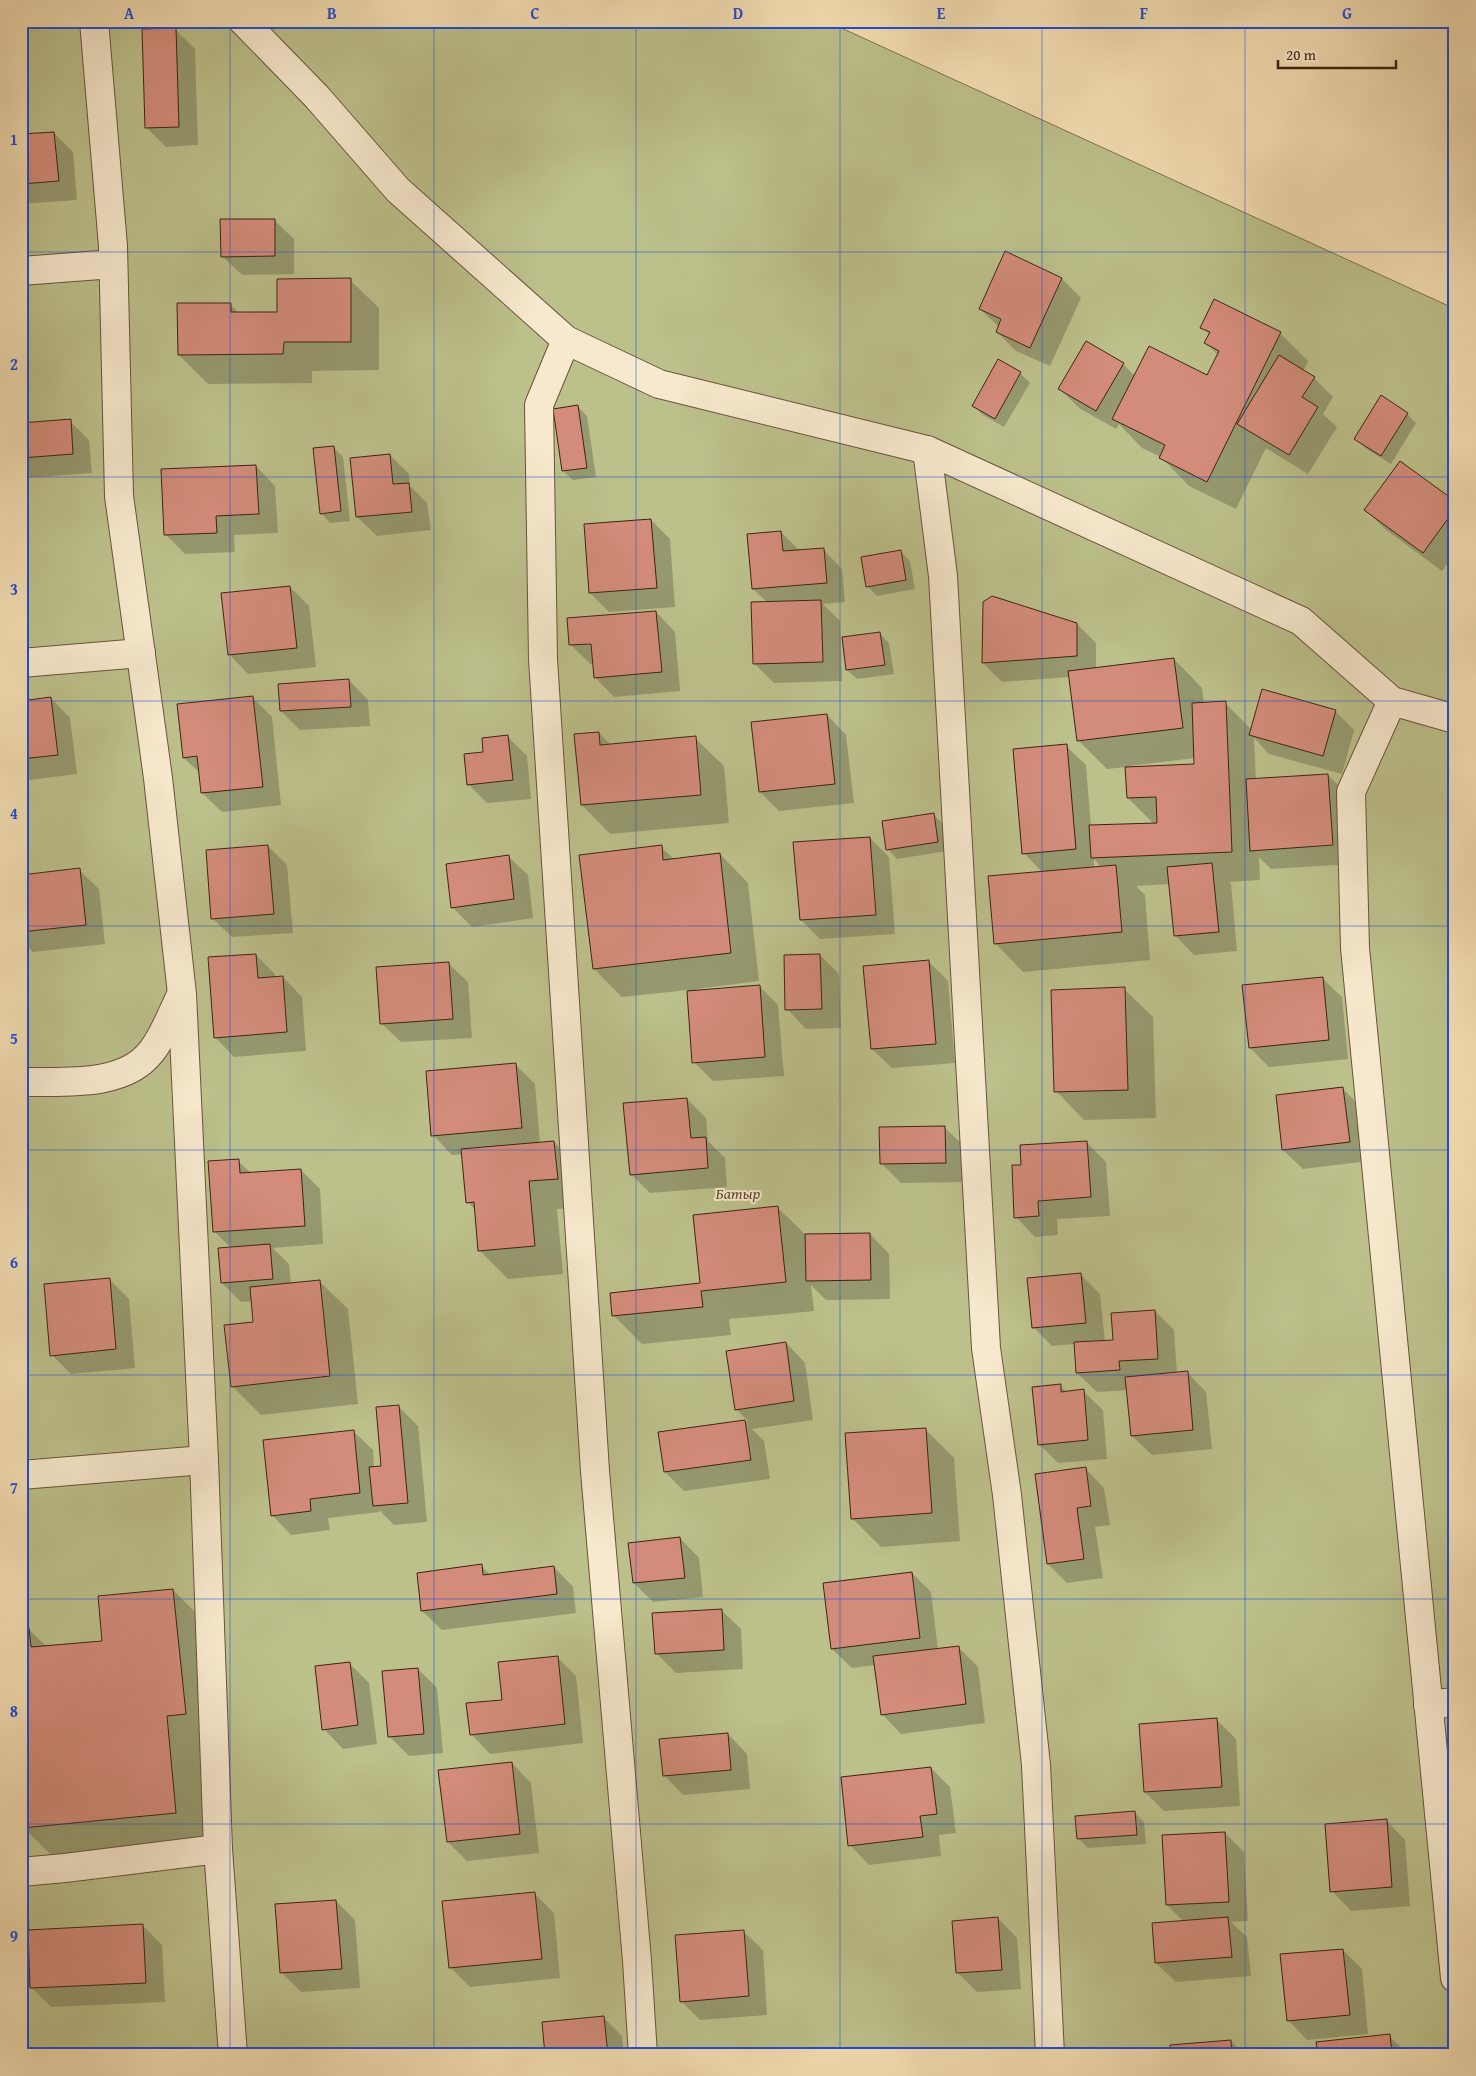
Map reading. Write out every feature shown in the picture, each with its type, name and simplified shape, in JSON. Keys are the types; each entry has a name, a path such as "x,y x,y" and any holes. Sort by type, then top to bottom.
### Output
{"street":[{"path":"94,21 103,113 113,264 119,496 158,778 182,994 204,1460 218,1849 233,2055"},
{"path":"243,21 317,97 398,190 566,340 659,384 927,450 1301,620 1392,701 1455,719"},
{"path":"21,271 113,264"},
{"path":"566,340 539,405 543,659 595,1471 644,2055"},
{"path":"927,450 943,576 986,1348 1007,1495 1036,1765 1050,2055"},
{"path":"21,663 141,653"},
{"path":"1392,701 1350,792 1355,948 1441,1703 1455,1978"},
{"path":"21,1082 102,1079 116,1076 141,1063 152,1052 182,994"},
{"path":"21,1474 204,1460"},
{"path":"21,1872 218,1849"}],"green space":[{"name":"Батыр","path":"21,21 826,21 1453,308 1455,2055 21,2055"}],"building":[{"path":"176,28 179,127 145,128 142,29"},
{"path":"54,132 59,181 21,184 21,134"},
{"path":"220,219 275,219 275,256 221,257"},
{"path":"1005,251 1062,278 1030,348 996,332 1001,319 979,309"},
{"path":"351,278 351,342 284,342 283,354 178,355 177,303 231,303 231,312 277,312 277,279"},
{"path":"1214,299 1281,332 1207,482 1159,458 1165,445 1112,419 1149,346 1207,375 1219,351 1204,343 1210,332 1200,328"},
{"path":"1086,341 1124,363 1096,411 1058,389"},
{"path":"1279,355 1315,377 1302,397 1318,407 1289,455 1237,424"},
{"path":"998,359 1021,372 995,419 972,406"},
{"path":"1381,395 1408,413 1381,456 1354,439"},
{"path":"578,405 587,468 562,471 553,409"},
{"path":"71,419 73,454 21,458 21,423"},
{"path":"334,446 341,511 320,514 313,448"},
{"path":"390,454 393,484 409,483 412,512 356,517 350,458"},
{"path":"1400,461 1455,501 1455,509 1423,553 1364,510"},
{"path":"256,465 259,514 216,516 217,533 164,535 161,469"},
{"path":"651,519 657,588 589,593 584,524"},
{"path":"781,531 783,551 824,548 827,583 752,589 747,534"},
{"path":"901,550 906,580 866,587 861,557"},
{"path":"290,586 297,648 228,655 221,593"},
{"path":"992,596 1077,623 1077,656 982,663 983,602"},
{"path":"821,600 823,662 753,664 751,602"},
{"path":"656,611 662,672 594,678 591,644 569,645 567,618"},
{"path":"880,632 885,665 846,670 842,637"},
{"path":"1174,658 1183,728 1077,741 1068,671"},
{"path":"349,679 351,707 280,711 278,684"},
{"path":"1262,689 1336,710 1323,756 1249,735"},
{"path":"253,696 263,787 201,793 197,756 183,758 177,704"},
{"path":"51,697 58,755 21,759 21,701"},
{"path":"1226,701 1232,852 1091,858 1089,825 1157,823 1156,797 1127,798 1125,767 1194,764 1192,703"},
{"path":"827,714 835,784 759,792 751,722"},
{"path":"599,732 600,745 696,736 701,795 581,805 574,734"},
{"path":"508,735 513,780 467,785 464,754 483,752 482,738"},
{"path":"1067,744 1076,849 1022,854 1013,749"},
{"path":"1328,774 1333,845 1250,851 1246,779"},
{"path":"934,813 938,842 886,850 882,821"},
{"path":"870,837 876,915 800,920 793,842"},
{"path":"268,845 274,914 211,919 206,850"},
{"path":"662,845 663,860 720,853 731,953 593,969 579,855"},
{"path":"509,855 514,899 451,908 446,864"},
{"path":"1212,863 1219,932 1174,936 1167,867"},
{"path":"1116,865 1122,932 994,944 988,876"},
{"path":"80,868 86,925 21,932 21,875"},
{"path":"256,954 258,978 283,976 287,1032 214,1038 208,957"},
{"path":"820,954 822,1009 785,1010 784,955"},
{"path":"929,960 936,1044 871,1049 863,966"},
{"path":"449,962 453,1019 380,1024 376,967"},
{"path":"1323,977 1329,1040 1249,1048 1242,985"},
{"path":"760,985 765,1057 692,1063 687,991"},
{"path":"1125,987 1128,1090 1054,1092 1051,990"},
{"path":"516,1063 522,1128 431,1136 426,1071"},
{"path":"1343,1087 1350,1142 1282,1150 1276,1095"},
{"path":"687,1098 691,1138 706,1137 708,1168 630,1175 623,1103"},
{"path":"945,1126 946,1163 880,1164 879,1127"},
{"path":"554,1141 558,1179 529,1181 535,1246 478,1251 474,1202 466,1203 461,1149"},
{"path":"1087,1141 1091,1197 1038,1201 1039,1216 1014,1218 1012,1165 1021,1165 1020,1145"},
{"path":"239,1159 240,1173 301,1169 305,1226 213,1232 208,1161"},
{"path":"778,1206 786,1282 701,1291 703,1307 612,1316 610,1293 700,1283 693,1215"},
{"path":"870,1233 871,1280 806,1281 805,1234"},
{"path":"270,1244 273,1279 221,1283 218,1248"},
{"path":"1081,1273 1086,1323 1032,1328 1027,1278"},
{"path":"110,1278 116,1349 50,1356 44,1284"},
{"path":"320,1280 330,1376 231,1387 224,1325 253,1322 250,1287"},
{"path":"1155,1310 1158,1359 1119,1361 1120,1370 1076,1373 1074,1342 1113,1340 1111,1313"},
{"path":"786,1342 794,1401 735,1410 726,1351"},
{"path":"1188,1371 1193,1430 1131,1436 1125,1377"},
{"path":"1061,1384 1061,1392 1084,1389 1088,1440 1038,1445 1032,1387"},
{"path":"399,1405 408,1503 373,1506 369,1467 381,1466 376,1407"},
{"path":"745,1420 751,1460 664,1472 658,1432"},
{"path":"926,1428 932,1513 851,1519 845,1433"},
{"path":"354,1430 360,1493 310,1499 311,1511 271,1516 263,1440"},
{"path":"1086,1467 1091,1506 1077,1508 1084,1559 1047,1564 1035,1474"},
{"path":"680,1537 685,1578 633,1583 628,1543"},
{"path":"482,1564 483,1575 554,1566 557,1594 421,1611 417,1573"},
{"path":"912,1572 920,1638 831,1649 823,1583"},
{"path":"173,1589 186,1714 167,1716 176,1813 22,1828 21,1628 29,1628 31,1647 102,1641 98,1596"},
{"path":"722,1609 724,1650 655,1654 652,1613"},
{"path":"959,1646 966,1704 881,1715 873,1656"},
{"path":"558,1656 565,1724 470,1735 466,1703 502,1700 498,1662"},
{"path":"350,1662 358,1725 322,1730 315,1666"},
{"path":"418,1668 424,1734 388,1737 382,1671"},
{"path":"1217,1718 1222,1787 1144,1792 1139,1724"},
{"path":"728,1733 731,1770 663,1776 659,1739"},
{"path":"512,1762 520,1834 447,1842 438,1770"},
{"path":"931,1767 937,1814 920,1816 923,1837 848,1846 841,1777"},
{"path":"1135,1811 1137,1835 1077,1839 1075,1816"},
{"path":"1387,1819 1392,1887 1330,1892 1325,1824"},
{"path":"1225,1832 1229,1902 1166,1905 1162,1835"},
{"path":"535,1892 542,1959 449,1968 442,1901"},
{"path":"336,1900 342,1969 280,1973 275,1904"},
{"path":"998,1917 1002,1970 956,1973 952,1921"},
{"path":"1228,1917 1232,1957 1155,1963 1152,1923"},
{"path":"143,1924 146,1983 30,1988 28,1930"},
{"path":"744,1930 749,1996 680,2002 675,1935"},
{"path":"1343,1949 1350,2015 1287,2021 1280,1954"},
{"path":"604,2016 608,2055 545,2055 542,2022"},
{"path":"1390,2034 1392,2055 1318,2055 1316,2042"},
{"path":"1231,2040 1232,2055 1171,2055 1170,2045"}]}
